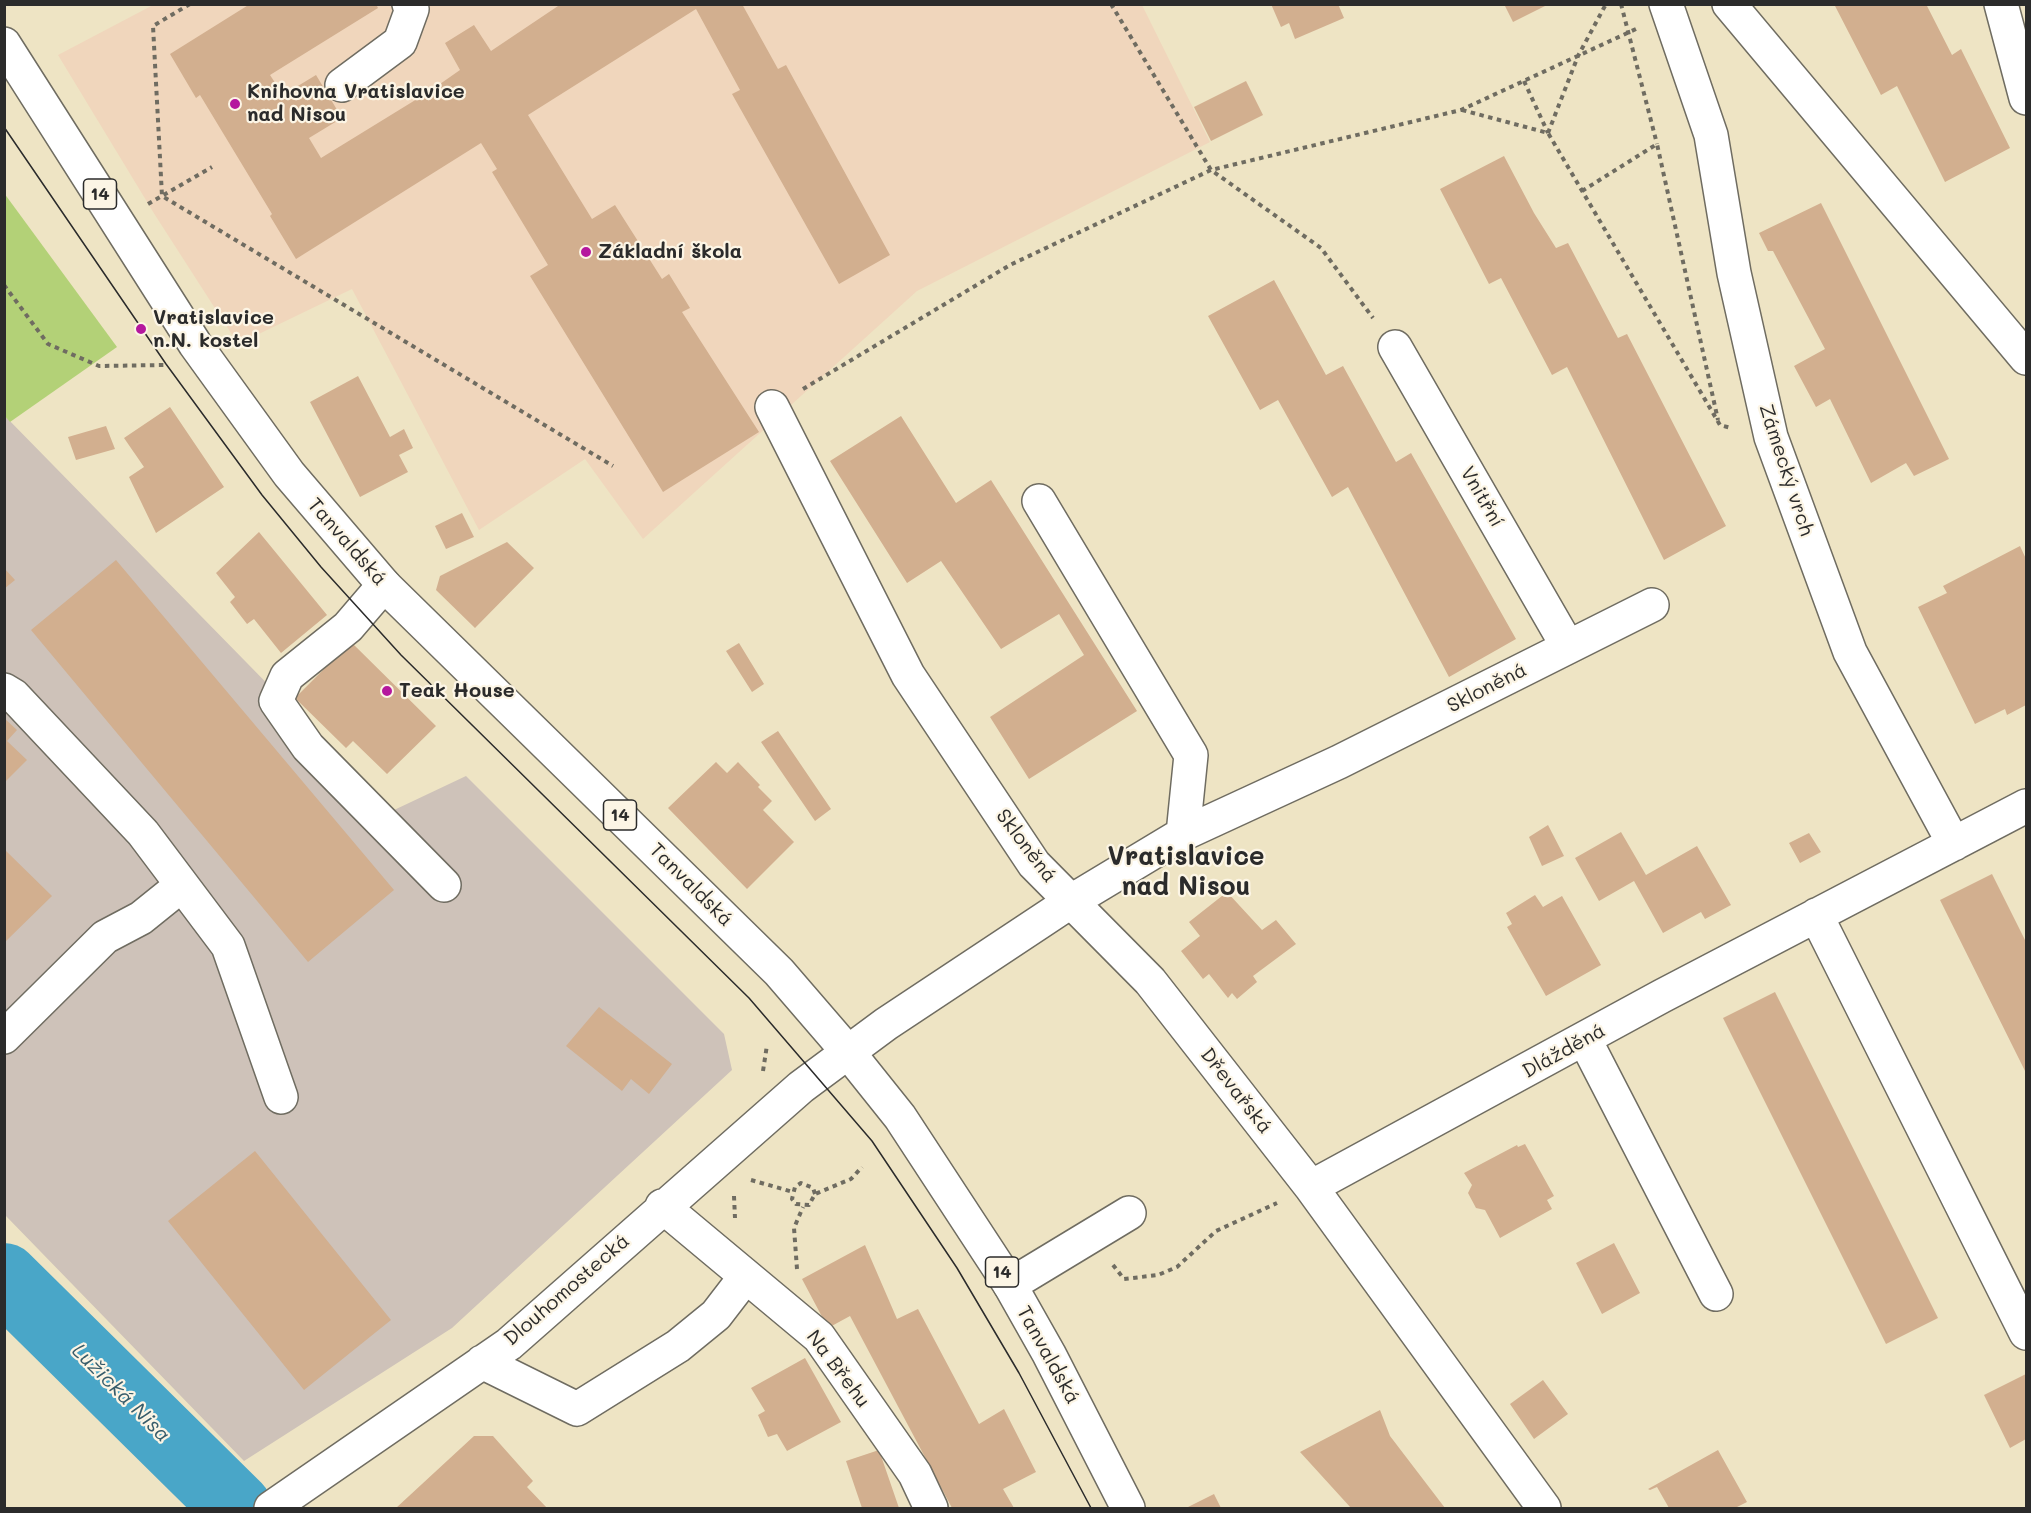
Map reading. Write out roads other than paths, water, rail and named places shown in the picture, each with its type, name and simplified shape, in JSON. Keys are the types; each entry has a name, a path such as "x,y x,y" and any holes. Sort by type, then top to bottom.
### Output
{"street":[{"path":"342,85 400,42 412,9 409,4"},
{"path":"1729,4 2026,358"},
{"path":"2001,4 2026,98"},
{"name":"Zámecký vrch","path":"1667,9 1712,135 1734,273 1771,437 1850,652 1954,844"},
{"name":"Tanvaldská","path":"4,44 195,344 290,474 384,585 771,963 849,1052 900,1118 1010,1285 1049,1353 1128,1509"},
{"name":"Vnitřní","path":"1395,347 1568,647"},
{"name":"Skloněná","path":"772,407 908,675 1034,864 1070,902 1183,834 1339,762 1652,605"},
{"path":"1039,501 1191,755 1183,834"},
{"path":"384,585 348,627 287,676 276,701 308,747 444,885"},
{"path":"4,690 14,696 143,832 228,946 281,1097"},
{"name":"Dlážděná","path":"1311,1187 1585,1040 1662,996 2026,807"},
{"path":"4,1037 105,937 141,918 182,885"},
{"path":"849,1052 1070,902"},
{"name":"Dřevařská","path":"1070,902 1150,981 1311,1187 1544,1509"},
{"path":"1816,915 2026,1334"},
{"path":"1585,1040 1716,1293"},
{"name":"Dlouhomostecká","path":"271,1509 509,1344 662,1206 801,1087 849,1052"},
{"name":"Na Břehu","path":"662,1206 819,1337 915,1474 931,1509"},
{"path":"1010,1285 1129,1213"},
{"path":"482,1362 577,1409 678,1346 716,1315 746,1276"}],"waterway":[{"name":"Lužická Nisa","path":"4,1278 237,1508"}],"tram line":[{"path":"4,127 166,364 262,495 321,567 401,655 749,998 872,1141 957,1268 1019,1373 1091,1508"}],"place":[{"name":"Knihovna Vratislavice nad Nisou","path":"235,104"},
{"name":"Základní škola","path":"586,252"},
{"name":"Vratislavice n.N. kostel","path":"141,329"},
{"name":"Teak House","path":"387,691"}],"district":[{"name":"Vratislavice nad Nisou","path":"1186,872"}]}
